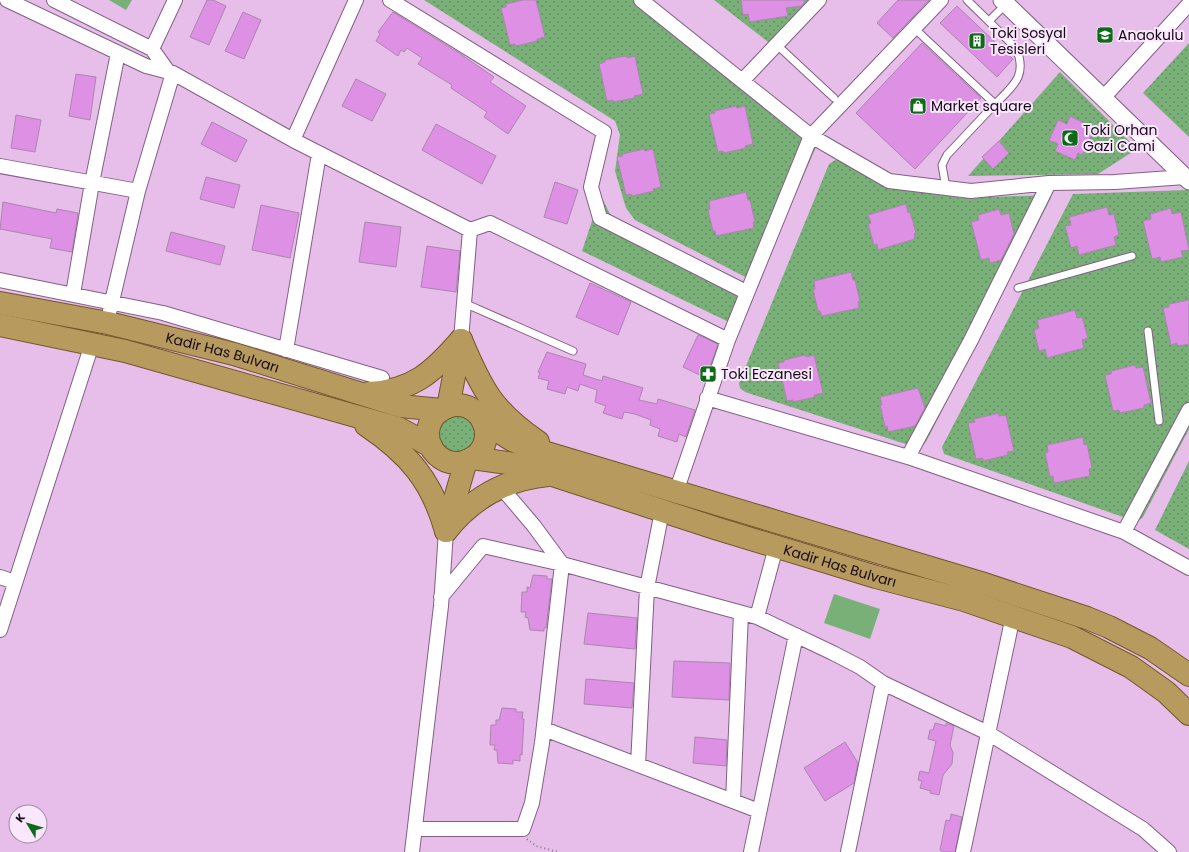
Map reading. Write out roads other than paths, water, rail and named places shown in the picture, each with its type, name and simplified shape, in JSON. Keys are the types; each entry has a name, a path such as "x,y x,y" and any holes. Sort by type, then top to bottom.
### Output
{"highway":[{"name":"Kadir Has Bulvarı","path":"0,303 110,313 234,354 277,354 357,393 400,406 445,408"},
{"name":"Kadir Has Bulvarı","path":"0,325 125,350 398,428 433,449"},
{"path":"357,393 392,391 416,382 430,372 461,340"},
{"path":"445,408 461,340"},
{"path":"433,449 440,457 452,462 469,460 478,454 485,442 486,435 479,417 461,340"},
{"path":"446,531 471,505 501,487 557,466 493,403 480,384 461,340"},
{"path":"446,531 439,506 433,449 429,433 430,426 437,414 445,408 462,406 479,417"},
{"path":"337,411 366,425 402,453 420,474 439,506"},
{"name":"Kadir Has Bulvarı","path":"479,417 557,466 662,511 876,577 964,600 1072,637 1113,656 1149,679 1189,714"},
{"name":"Kadir Has Bulvarı","path":"469,460 557,466 676,492 981,583 1087,618 1109,627 1150,648 1189,675"},
{"path":"446,531 469,460"}],"street":[{"path":"7,0 146,66 170,72 319,154 470,230 490,223 728,340"},
{"path":"54,0 76,5 152,49 170,72"},
{"path":"152,49 175,0"},
{"path":"293,140 356,0"},
{"path":"390,0 604,132 591,187 600,218 746,292"},
{"path":"641,0 811,136 889,181 971,191 1049,183 1187,179"},
{"path":"742,81 820,0"},
{"path":"676,492 707,398 746,292 811,136 941,0"},
{"path":"1004,2 1187,179"},
{"path":"1103,98 1189,4"},
{"path":"73,294 92,183 118,53"},
{"path":"0,280 73,294 110,313 138,191 170,72"},
{"path":"319,154 277,354 382,378"},
{"path":"0,166 138,191"},
{"path":"908,457 971,340 1049,183"},
{"path":"461,340 470,230"},
{"path":"0,630 92,344"},
{"path":"707,398 908,457 1124,532 1189,568"},
{"path":"1124,532 1189,410"},
{"path":"415,829 522,829 532,802 544,729 562,564 534,526 501,487"},
{"path":"638,765 646,588 662,511"},
{"path":"412,852 441,598 446,531"},
{"path":"441,598 483,546 562,564 757,617 847,659 883,683 988,733 1144,830 1169,852"},
{"path":"757,617 776,547"},
{"path":"0,577 15,582"},
{"path":"733,801 741,613"},
{"path":"963,852 1013,616"},
{"path":"751,852 796,635"},
{"path":"848,852 883,683"},
{"path":"544,729 759,811"}],"lane":[{"path":"946,188 942,166 947,155 1016,83 1021,62 1016,48 967,0"},
{"path":"989,21 1004,2"},
{"path":"914,28 995,104"},
{"path":"776,45 834,98"},
{"path":"1018,288 1132,256"},
{"path":"464,303 573,351"},
{"path":"1148,331 1159,421"}],"place":[{"name":"Anaokulu","path":"1105,35"},
{"name":"Toki Sosyal Tesisleri","path":"977,41"},
{"name":"Market square","path":"918,106"},
{"name":"Toki Orhan Gazi Cami","path":"1070,138"},
{"name":"Toki Eczanesi","path":"708,374"}]}
